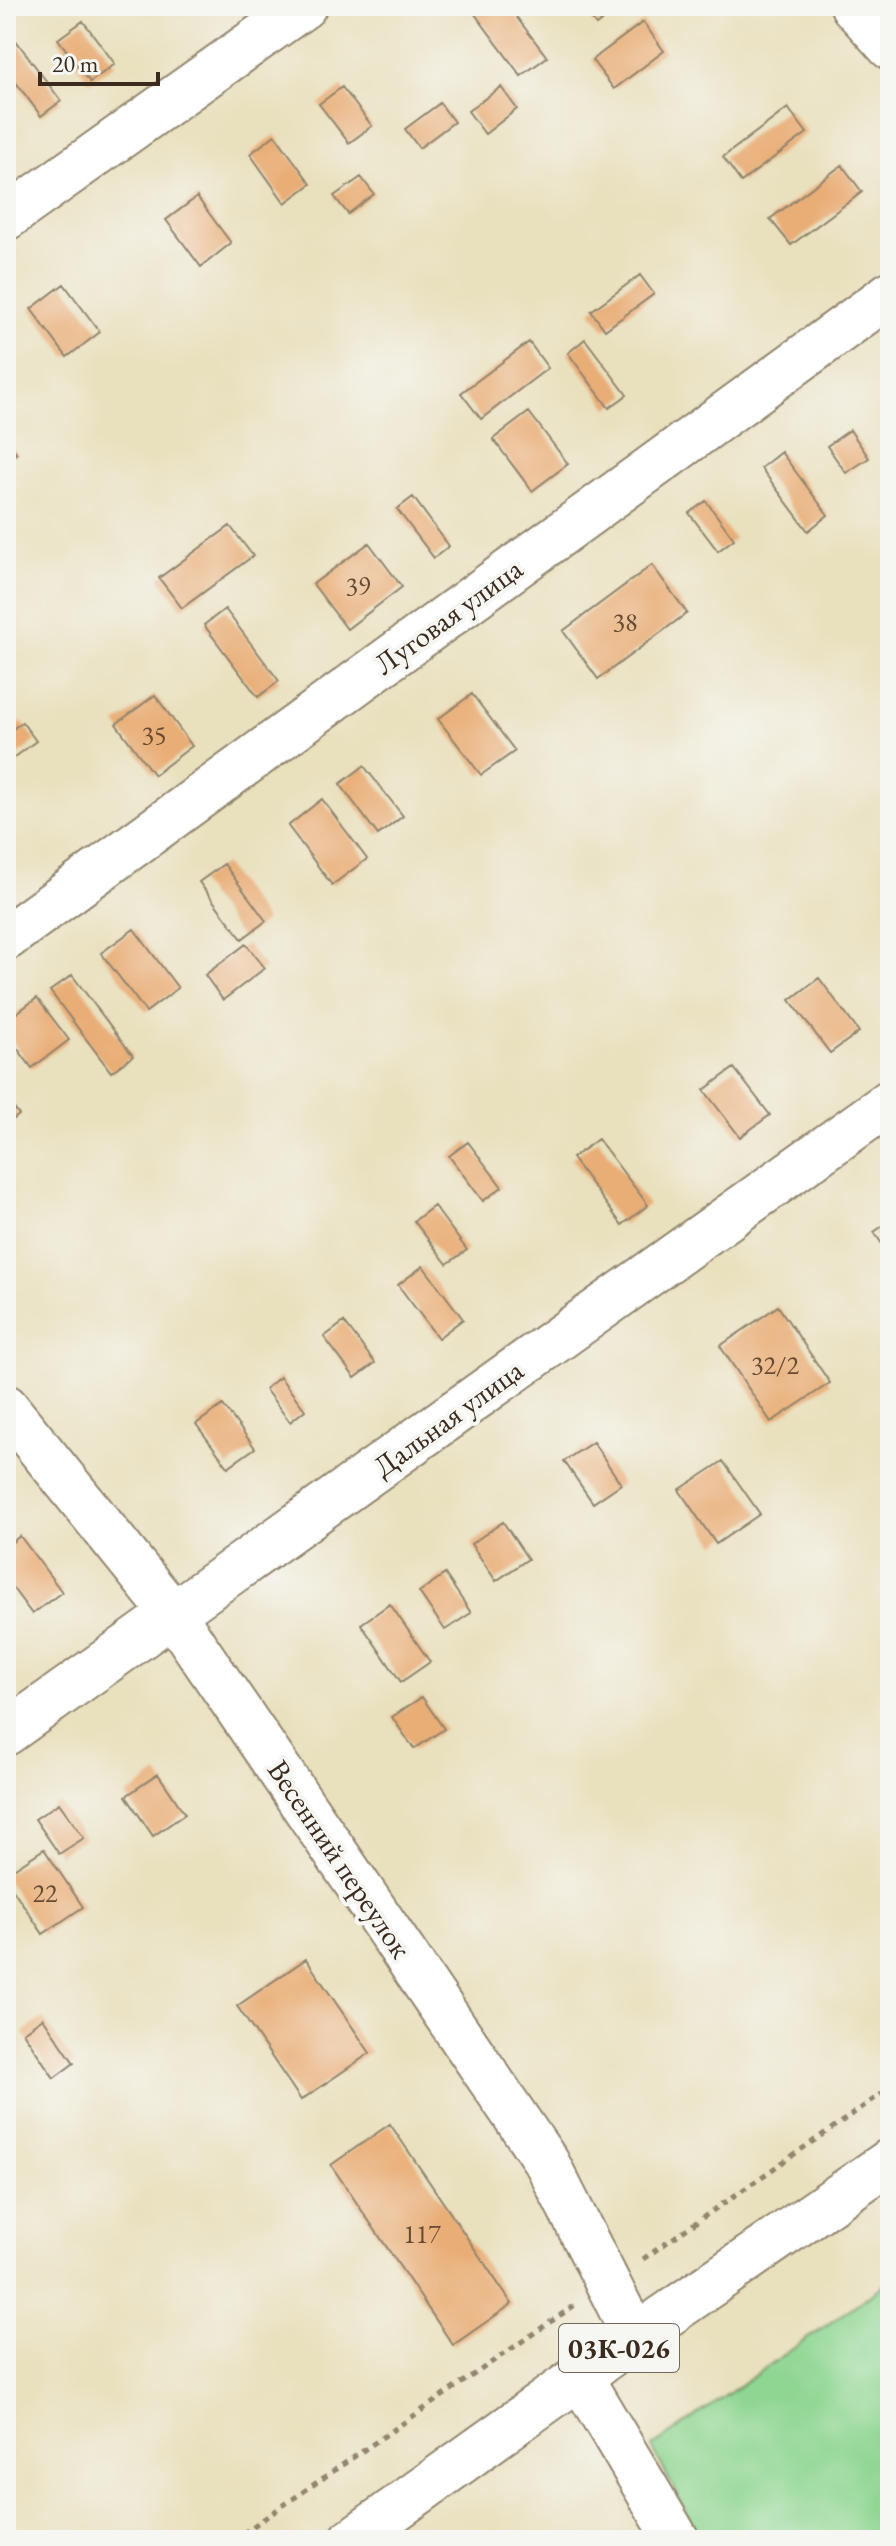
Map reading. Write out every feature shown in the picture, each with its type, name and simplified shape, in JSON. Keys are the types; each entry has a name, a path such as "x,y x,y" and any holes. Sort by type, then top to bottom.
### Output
{"street":[{"path":"6,218 304,6"},
{"path":"853,6 890,47"},
{"name":"Луговая улица","path":"6,938 890,294"},
{"name":"Дальная улица","path":"6,1733 890,1102"},
{"name":"Весенний переулок","path":"6,1407 173,1614 547,2163 635,2337"},
{"name":"03К-026","path":"352,2540 635,2337 890,2161"},
{"path":"580,2377 677,2540"}],"path":[{"path":"233,2540 890,2088"}],"green space":[{"path":"890,2281 890,2540 701,2540 652,2447"}],"building":[{"path":"469,6 508,6 547,57 521,76"},
{"path":"581,6 614,6 617,9 596,25"},
{"path":"83,21 115,64 90,82 58,39"},
{"path":"643,22 664,51 614,89 592,60"},
{"path":"6,27 61,101 41,116 6,69"},
{"path":"342,87 372,126 349,143 319,104"},
{"path":"501,87 517,109 485,134 468,111"},
{"path":"440,103 454,122 419,148 405,129"},
{"path":"788,108 807,133 741,182 723,157"},
{"path":"275,135 311,184 285,203 250,154"},
{"path":"842,165 862,192 791,245 770,219"},
{"path":"361,177 374,194 348,214 334,196"},
{"path":"197,197 231,243 201,267 166,220"},
{"path":"640,275 654,294 605,330 591,311"},
{"path":"64,284 100,332 67,357 31,309"},
{"path":"585,339 627,395 609,408 568,353"},
{"path":"529,342 548,368 481,419 461,393"},
{"path":"529,412 568,464 532,491 493,439"},
{"path":"850,430 869,458 846,473 827,446"},
{"path":"6,439 17,453 6,461"},
{"path":"781,452 828,515 808,531 761,468"},
{"path":"413,497 449,546 434,558 397,509"},
{"path":"706,501 734,539 718,551 689,513"},
{"path":"230,526 253,556 182,608 159,578"},
{"path":"369,543 402,587 347,629 313,584"},
{"path":"652,565 687,613 598,679 563,631"},
{"path":"225,609 279,681 258,697 204,625"},
{"path":"472,694 515,751 481,775 438,719"},
{"path":"155,695 192,746 154,775 116,724"},
{"path":"22,722 36,741 6,764 6,734"},
{"path":"364,766 403,816 378,835 340,784"},
{"path":"322,799 367,859 332,885 288,826"},
{"path":"224,864 266,921 242,939 199,882"},
{"path":"134,929 178,988 146,1012 101,953"},
{"path":"246,944 265,968 223,1000 205,975"},
{"path":"72,975 133,1056 111,1072 50,991"},
{"path":"819,978 859,1032 830,1053 790,1000"},
{"path":"37,998 69,1040 32,1068 6,1033 6,1021"},
{"path":"734,1068 770,1115 740,1137 704,1090"},
{"path":"6,1098 19,1115 6,1125"},
{"path":"598,1139 648,1205 622,1225 572,1158"},
{"path":"468,1142 502,1187 483,1201 449,1156"},
{"path":"434,1206 467,1250 447,1264 414,1221"},
{"path":"890,1221 890,1256 874,1232"},
{"path":"423,1266 463,1319 438,1338 398,1285"},
{"path":"778,1306 830,1383 771,1422 720,1346"},
{"path":"344,1322 375,1363 355,1378 324,1337"},
{"path":"280,1377 305,1410 290,1422 265,1389"},
{"path":"223,1405 255,1448 228,1467 196,1424"},
{"path":"593,1442 621,1484 593,1503 564,1461"},
{"path":"723,1461 760,1514 716,1544 679,1490"},
{"path":"503,1522 528,1559 496,1581 471,1544"},
{"path":"20,1536 62,1592 32,1614 6,1579 6,1547"},
{"path":"445,1574 471,1613 445,1630 419,1592"},
{"path":"390,1604 430,1662 401,1682 361,1624"},
{"path":"422,1697 444,1729 414,1749 392,1717"},
{"path":"158,1774 185,1814 153,1836 126,1796"},
{"path":"59,1803 84,1838 59,1854 35,1819"},
{"path":"44,1849 83,1907 43,1934 6,1879 6,1874"},
{"path":"306,1959 370,2053 301,2100 237,2006"},
{"path":"43,2018 74,2063 54,2078 23,2032"},
{"path":"390,2124 512,2304 453,2345 331,2165"}]}
